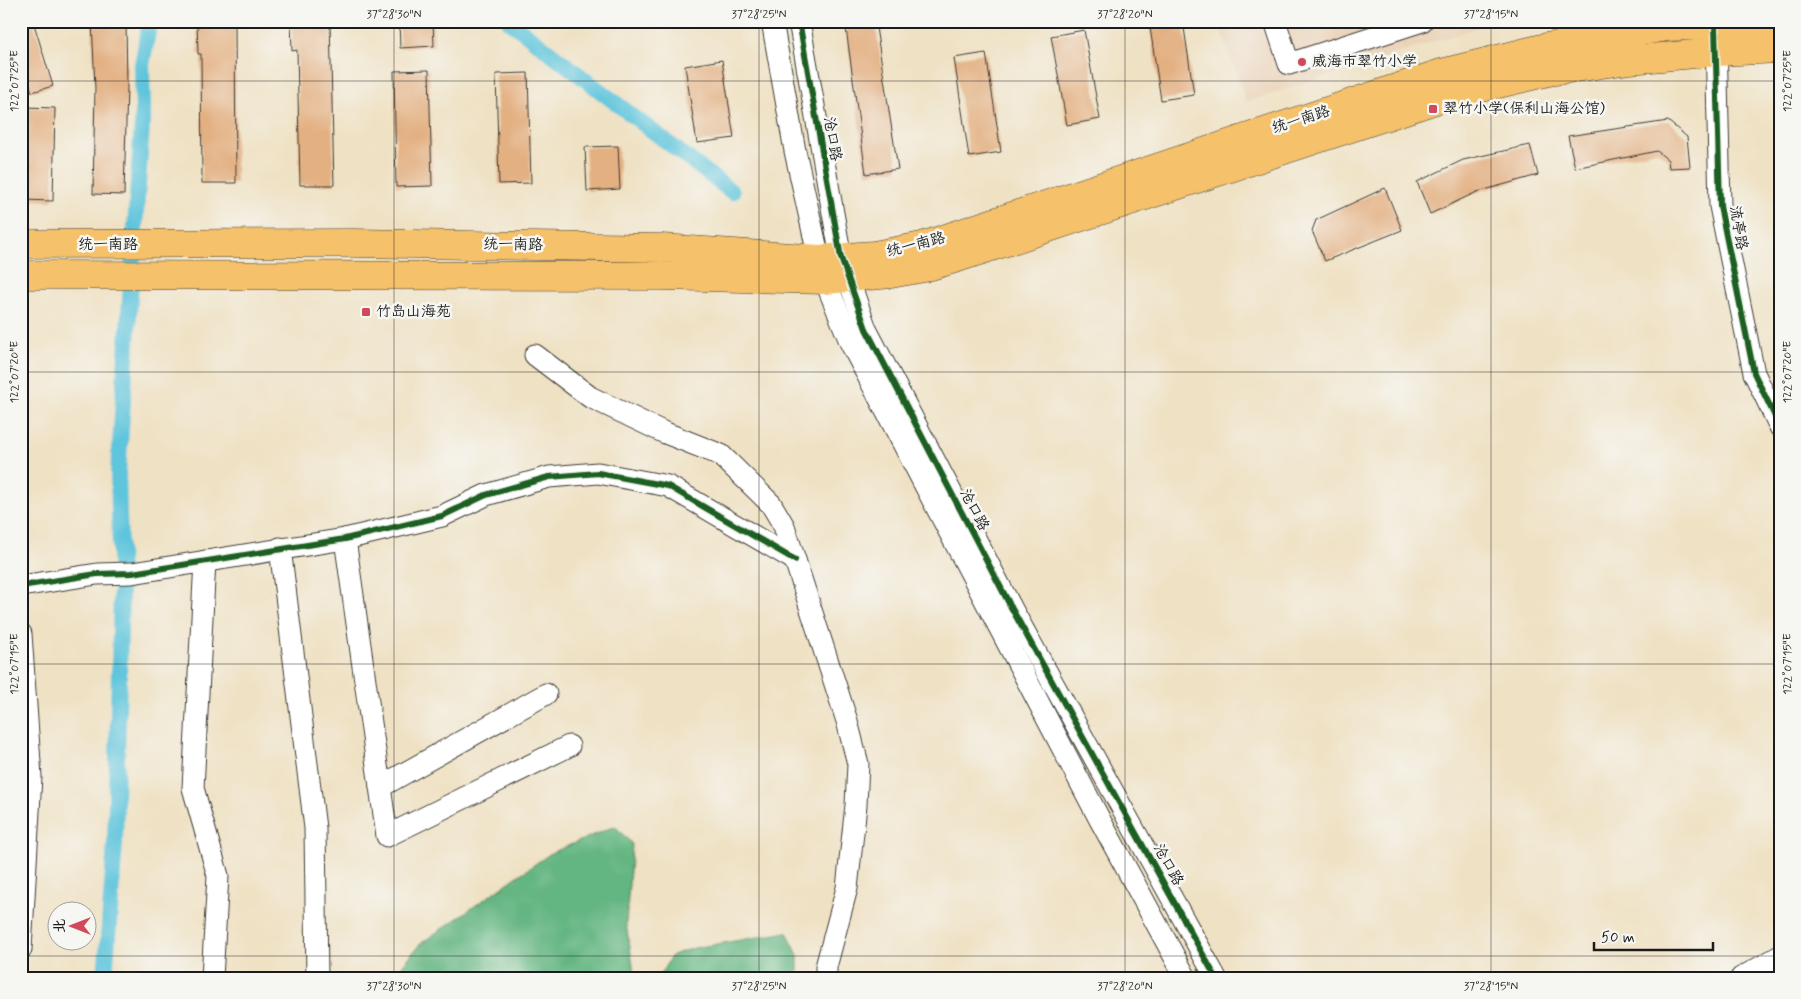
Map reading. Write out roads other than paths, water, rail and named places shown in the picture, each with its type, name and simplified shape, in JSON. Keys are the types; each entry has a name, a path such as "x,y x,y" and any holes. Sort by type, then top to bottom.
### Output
{"main road":[{"name":"统一南路","path":"21,244 354,243 652,248 833,269 874,255 922,246 1441,73 1546,47 1667,24 1780,23"},
{"name":"统一南路","path":"21,275 662,276 833,269 924,268 1448,96 1549,72 1629,60 1717,52 1780,50"}],"street":[{"name":"沧口路","path":"772,21 794,151 833,269 856,353 1100,820 1186,978"},
{"name":"沧口路","path":"799,21 833,269 1012,609 1216,978"},
{"path":"1275,21 1289,64 1422,21"},
{"name":"流亭路","path":"1715,25 1720,206 1754,373 1780,427"},
{"path":"535,355 590,397 662,432 721,455 771,504 784,526 847,721 858,764 856,805 847,888 826,967 826,978"},
{"path":"21,586 97,574 132,573 345,539 442,516 486,495 549,477 598,473 668,486 795,560"},
{"path":"345,539 387,836 569,746"},
{"path":"280,548 315,828 317,978"},
{"path":"205,561 193,788 218,876 212,978"},
{"path":"21,634 30,777 21,949"},
{"path":"380,787 546,694"},
{"path":"1741,978 1780,956"}],"waterway":[{"path":"105,978 115,843 121,588 118,473 143,111 142,65 150,21"},
{"path":"509,21 732,192"}],"place":[{"name":"威海市翠竹小学","path":"1302,62"},
{"name":"翠竹小学(保利山海公馆)","path":"1433,109"},
{"name":"竹岛山海苑","path":"366,312"}]}
